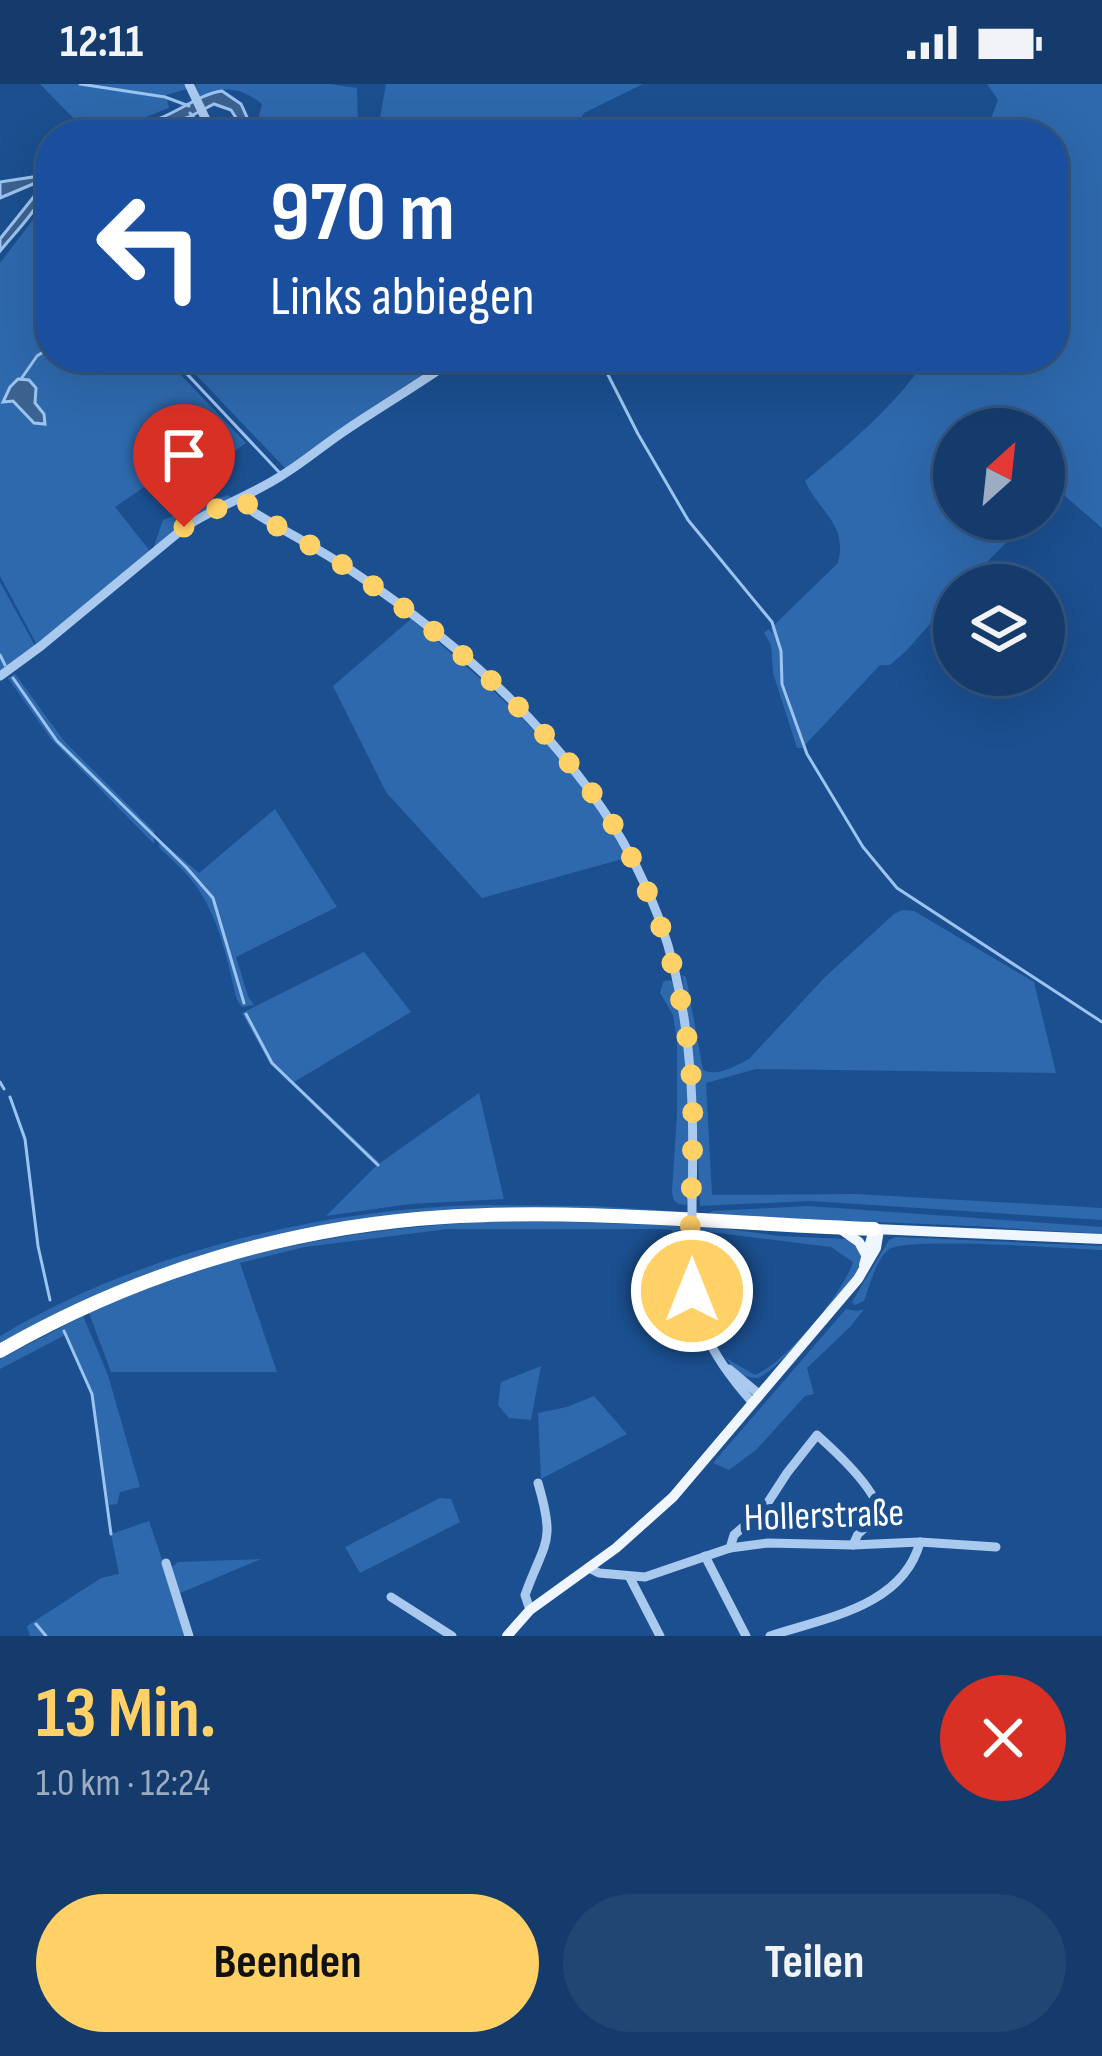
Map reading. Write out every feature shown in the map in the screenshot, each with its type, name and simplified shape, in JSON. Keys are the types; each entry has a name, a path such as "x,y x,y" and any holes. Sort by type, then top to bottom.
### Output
{"highway":[{"path":"0,1351 162,1275 267,1244 374,1224 520,1215 876,1230"}],"main road":[{"path":"839,1228 859,1242 866,1256"},
{"path":"876,1230 1102,1239"},
{"path":"859,1279 876,1230"},
{"path":"507,1636 530,1610 659,1512 690,1480 859,1279 876,1248 876,1230"}],"street":[{"path":"191,88 206,120"},
{"path":"0,676 184,527 286,473 434,372"},
{"path":"245,497 255,513 386,595 477,670 560,754 616,830 649,894 675,970 691,1066 690,1270 696,1309 720,1362 757,1399"},
{"path":"720,1362 743,1379 757,1399"},
{"path":"743,1379 776,1377"},
{"path":"730,1548 734,1534 763,1510 817,1435 879,1504 879,1515 853,1545"},
{"path":"530,1610 526,1595 548,1534 538,1483"},
{"path":"770,1636 868,1602 903,1574 920,1542"},
{"name":"Hollerstraße","path":"589,1568 645,1577 730,1548 768,1544 996,1546"},
{"path":"705,1556 746,1636"},
{"path":"166,1563 189,1636"},
{"path":"629,1576 660,1636"},
{"path":"391,1597 452,1636"}],"shaded area":[{"path":"40,84 183,84 187,89 166,95 169,108 138,120 75,120"},
{"path":"195,84 330,84 357,88 358,120 258,120 262,104 247,94 217,91 200,98"},
{"path":"386,84 643,84 584,113 580,120 380,120"},
{"path":"987,84 1102,84 1102,528 1065,496 1065,408 933,408 933,540 1009,540 985,564 933,564 933,621 890,665 880,665 805,745 782,678 803,748 797,748 764,633 769,629 772,634 771,628 838,563 840,550 836,528 805,481 887,408 917,372 1068,372 1068,120 991,120 998,100"},
{"path":"222,91 241,104 248,120 237,120 231,110 214,104 180,120 154,120 158,119"},
{"path":"36,176 36,186 0,198 0,182"},
{"path":"36,194 36,206 0,251 0,239"},
{"path":"36,216 36,372 178,372 246,443 225,458 160,476 115,507 150,551 37,645 0,576 0,263"},
{"path":"193,372 429,372 285,468"},
{"path":"18,379 29,380 36,388 35,403 45,424 34,423 13,401 3,402"},
{"path":"231,497 153,549 163,520"},
{"path":"0,582 35,646 0,674"},
{"path":"411,619 502,699 559,758 585,790 626,858 482,898 386,792 333,686"},
{"path":"15,674 64,741 154,831 154,844 51,739 8,678"},
{"path":"275,809 337,907 236,957 254,1005 242,1007 209,909 189,877 159,847 160,840 199,873"},
{"path":"902,910 914,911 1034,982 1056,1073 756,1069 706,1083 712,1195 856,1194 1102,1208 1102,1220 811,1201 700,1206 694,1064 682,975 703,1070 726,1070 749,1059 825,977"},
{"path":"364,952 411,1012 294,1082 380,1163 479,1093 504,1199 410,1204 326,1216 376,1166 270,1064 242,1013"},
{"path":"668,980 673,981 690,1093 687,1205 675,1202 672,1191 677,1040 673,1015 660,993"},
{"path":"480,1205 594,1206 687,1214 556,1210 266,1240 0,1346 0,1336 111,1281 231,1241 356,1215"},
{"path":"808,1206 1102,1227 1102,1234 708,1215 712,1211"},
{"path":"520,1220 683,1226 676,1231 682,1232 686,1244 688,1290 698,1328 695,1330 681,1288 672,1230 660,1229 448,1229 305,1247 240,1263 277,1372 111,1372 89,1313 194,1272 299,1244 407,1228"},
{"path":"700,1228 846,1239 853,1241 863,1257 850,1284 825,1315 757,1378 739,1372 726,1358 755,1375 767,1368 812,1326 853,1262 831,1247 709,1232 702,1279 707,1321 703,1323 695,1271"},
{"path":"889,1240 1102,1246 1102,1250 900,1246 883,1255 864,1301 855,1305 852,1302"},
{"path":"846,1309 864,1309 807,1368 814,1394 805,1396 756,1450 729,1470 713,1463"},
{"path":"83,1316 108,1375 140,1487 120,1492 117,1504 109,1505 92,1394 65,1335 0,1369 0,1359"},
{"path":"541,1366 531,1420 509,1418 498,1405 501,1382"},
{"path":"594,1396 627,1434 541,1479 538,1413"},
{"path":"440,1498 451,1499 460,1522 360,1573 345,1547"},
{"path":"149,1521 188,1636 30,1636 27,1626 101,1578 119,1574 111,1534"},
{"path":"261,1559 178,1594 172,1567 178,1562"}],"waterway":[{"path":"80,84 165,97 189,106"},
{"path":"190,113 195,120"},
{"path":"21,379 36,357"},
{"path":"185,372 279,472"},
{"path":"607,372 688,520 772,622 781,651 782,684 807,754 863,847 897,888 1102,1022"},
{"path":"0,655 5,665"},
{"path":"13,678 57,741 213,898 244,1003"},
{"path":"246,1014 272,1063 378,1165"},
{"path":"0,1082 4,1089"},
{"path":"10,1097 25,1139 50,1300"},
{"path":"64,1331 92,1394 111,1534"},
{"path":"36,1624 46,1636"}],"route":[{"path":"184,527 245,497 255,513 347,568 432,630 526,716 596,799 649,894 675,972 691,1066 692,1291"}]}
